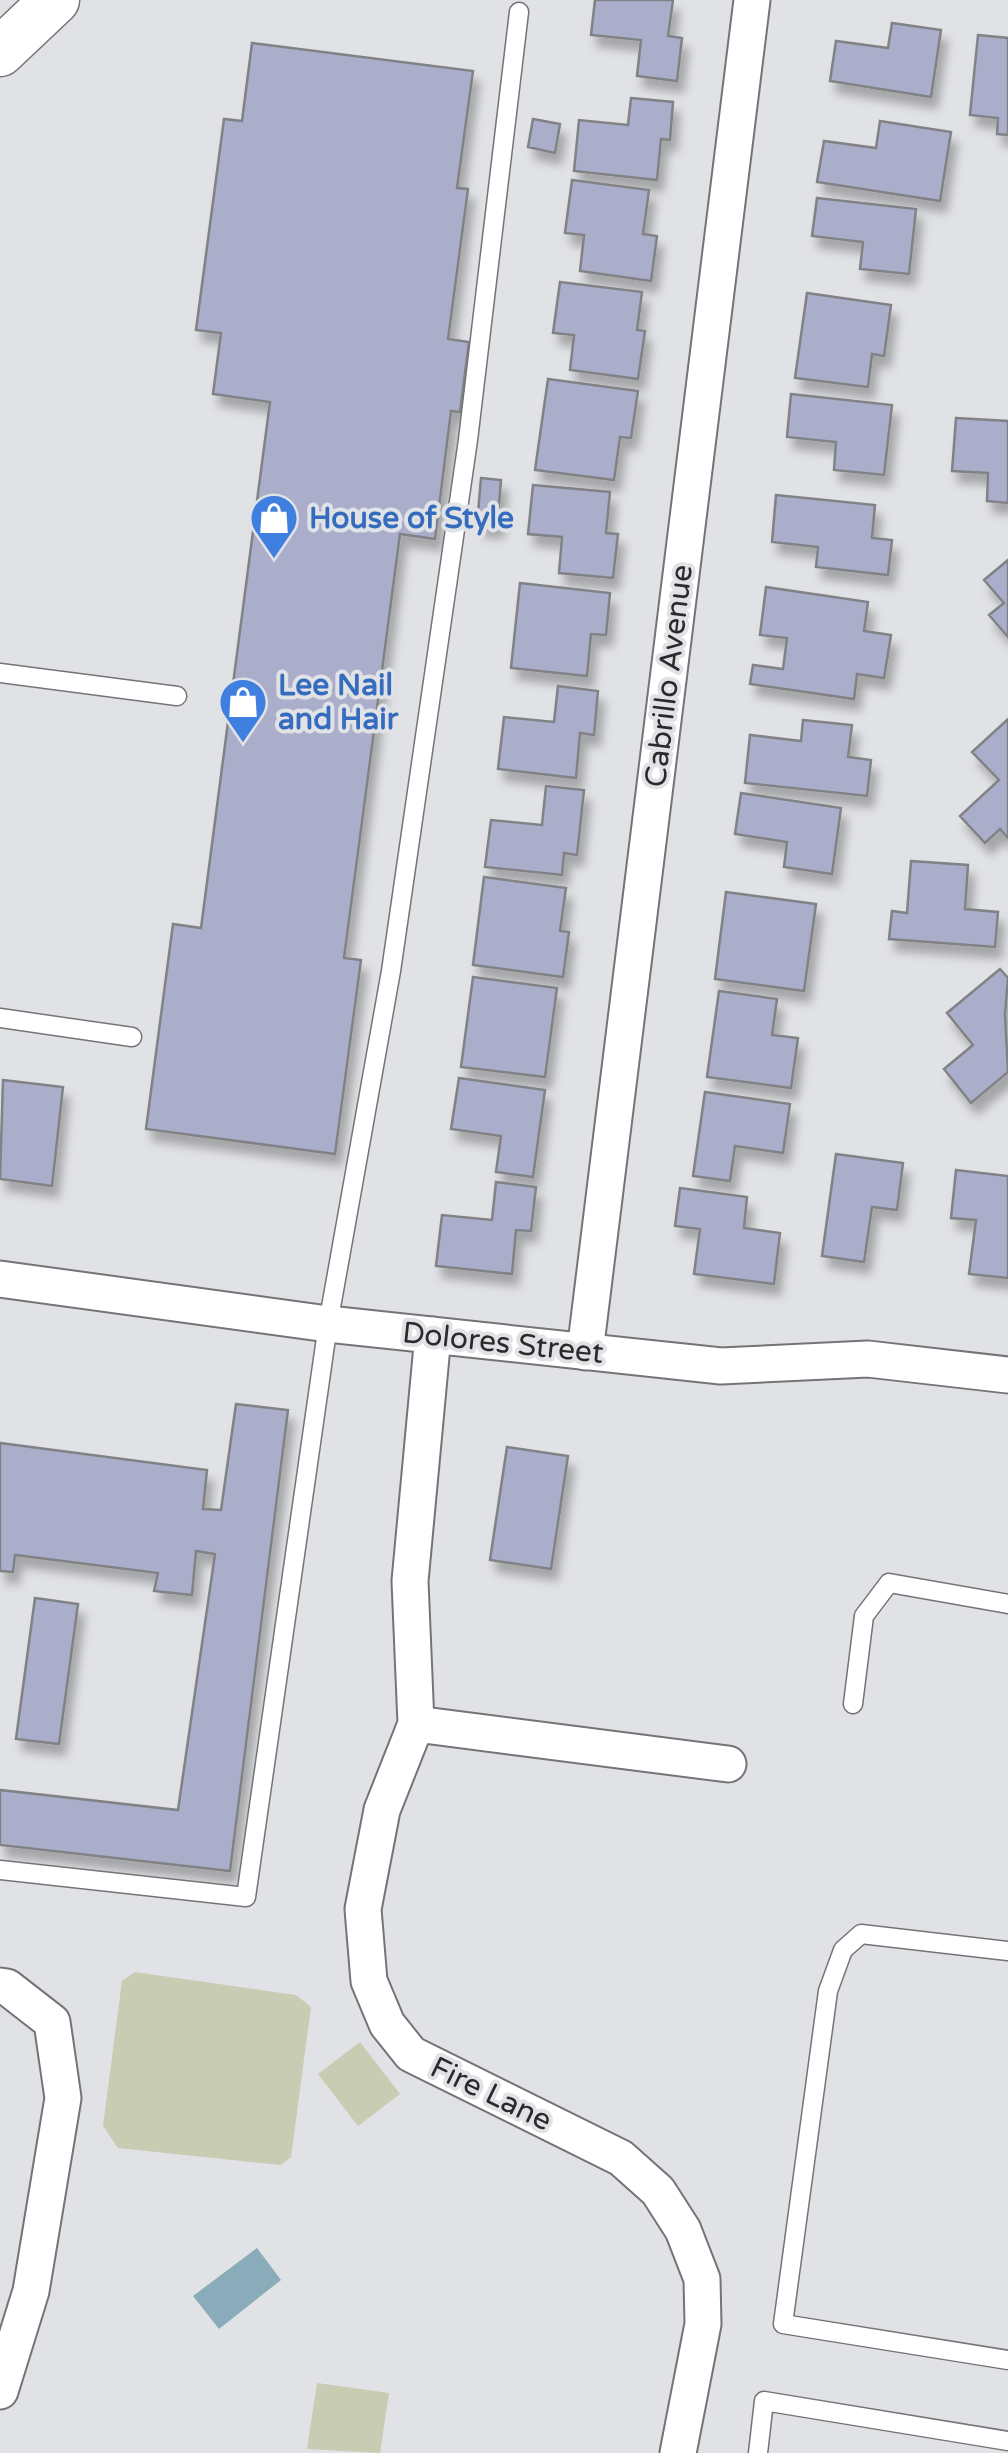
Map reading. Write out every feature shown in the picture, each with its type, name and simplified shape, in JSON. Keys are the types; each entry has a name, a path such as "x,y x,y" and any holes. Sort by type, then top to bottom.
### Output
{"main road":[{"path":"0,52 54,0"}],"street":[{"name":"Cabrillo Avenue","path":"585,1352 752,0"},
{"name":"Dolores Street","path":"0,1280 328,1324 721,1366 868,1359 1008,1375"},
{"name":"Fire Lane","path":"434,1334 410,1581 416,1724 382,1810 366,1892 363,1909 369,1981 387,2024 411,2054 622,2158 658,2192 683,2230 702,2279 703,2324 678,2453"},
{"path":"416,1724 728,1764"},
{"path":"0,1986 7,1987 52,2022 64,2098 31,2292 0,2391"}],"lane":[{"path":"0,1870 246,1898 328,1324 390,971 468,440 519,12"},
{"path":"0,672 177,696"},
{"path":"0,1018 132,1037"},
{"path":"852,1704 864,1616 889,1582 1008,1604"},
{"path":"1008,1951 862,1934 843,1950 828,1991 782,2324 1008,2360"},
{"path":"758,2453 764,2401 1008,2442"}],"green space":[{"path":"135,1972 296,1995 311,2007 291,2157 281,2165 118,2148 103,2126 122,1981"},
{"path":"360,2042 400,2094 358,2126 318,2074"},
{"path":"317,2383 389,2393 380,2453 307,2449"}],"water":[{"path":"257,2248 281,2280 219,2329 193,2296"}],"building":[{"path":"595,0 673,0 668,36 682,38 677,81 637,76 641,40 591,35"},
{"path":"892,23 941,30 931,97 830,81 836,41 888,48"},
{"path":"978,35 1008,38 1008,135 997,134 998,118 970,115"},
{"path":"252,43 473,71 457,188 468,189 448,339 469,342 460,412 451,411 435,539 400,534 344,958 361,960 335,1154 146,1129 173,924 201,928 270,402 213,394 221,333 196,330 224,119 242,121"},
{"path":"631,98 673,102 670,140 661,139 657,180 574,171 579,120 628,125"},
{"path":"533,119 560,124 555,153 528,147"},
{"path":"880,121 951,132 940,201 817,182 824,141 876,148"},
{"path":"572,180 649,190 643,234 657,236 651,281 580,271 584,235 565,233"},
{"path":"817,198 916,209 909,274 860,269 863,242 812,236"},
{"path":"560,282 642,292 637,330 645,331 638,379 570,370 574,335 553,333"},
{"path":"807,293 891,305 884,356 872,354 868,387 795,378"},
{"path":"548,379 638,391 631,438 620,437 614,480 535,470"},
{"path":"791,394 892,405 884,475 834,470 836,442 787,437"},
{"path":"956,418 1008,421 1008,503 987,501 988,473 952,471"},
{"path":"481,478 501,480 497,527 477,525"},
{"path":"533,485 610,492 606,533 618,534 613,578 559,573 562,537 528,534"},
{"path":"776,495 875,505 872,538 892,540 888,575 816,567 818,547 772,542"},
{"path":"1008,560 1008,637 989,615 1004,603 984,580"},
{"path":"520,583 610,593 606,635 591,634 587,676 511,668"},
{"path":"766,587 868,602 864,631 891,635 884,678 857,674 854,699 750,684 753,665 783,669 787,638 760,635"},
{"path":"558,686 598,691 594,735 580,733 576,778 498,769 504,717 554,722"},
{"path":"1008,719 1008,838 1000,829 985,843 960,816 999,780 972,752"},
{"path":"803,720 852,725 848,757 871,760 867,796 745,783 750,735 801,741"},
{"path":"546,786 584,790 577,855 564,853 562,875 485,867 491,820 542,825"},
{"path":"741,793 841,808 832,874 784,867 787,842 735,834"},
{"path":"911,861 968,865 965,909 998,912 995,947 889,939 892,911 907,913"},
{"path":"484,877 566,888 560,931 569,932 563,977 473,965"},
{"path":"726,892 816,904 804,991 715,979"},
{"path":"1000,969 1008,978 1008,1072 971,1103 944,1069 973,1045 947,1013"},
{"path":"473,977 557,988 545,1077 461,1067"},
{"path":"719,991 777,999 772,1035 798,1038 791,1088 707,1077"},
{"path":"459,1078 545,1090 533,1177 496,1172 501,1136 451,1129"},
{"path":"3,1080 63,1087 52,1186 0,1179"},
{"path":"705,1092 790,1104 783,1153 735,1146 730,1181 693,1176"},
{"path":"836,1154 903,1163 897,1210 872,1207 864,1262 822,1256"},
{"path":"956,1170 1008,1176 1008,1278 969,1274 976,1220 951,1218"},
{"path":"496,1182 536,1187 531,1231 516,1230 512,1274 436,1266 442,1215 492,1220"},
{"path":"680,1188 747,1197 744,1228 780,1233 774,1284 694,1274 700,1229 675,1226"},
{"path":"236,1404 288,1410 230,1871 0,1845 0,1790 178,1810 215,1554 196,1551 192,1595 154,1591 158,1573 15,1555 13,1572 0,1571 0,1443 207,1470 203,1509 221,1510"},
{"path":"507,1447 568,1456 551,1569 490,1560"},
{"path":"35,1598 78,1604 59,1744 16,1739"}],"place":[{"name":"House of Style","path":"274,560"},
{"name":"Lee Nail and Hair","path":"243,744"}]}
